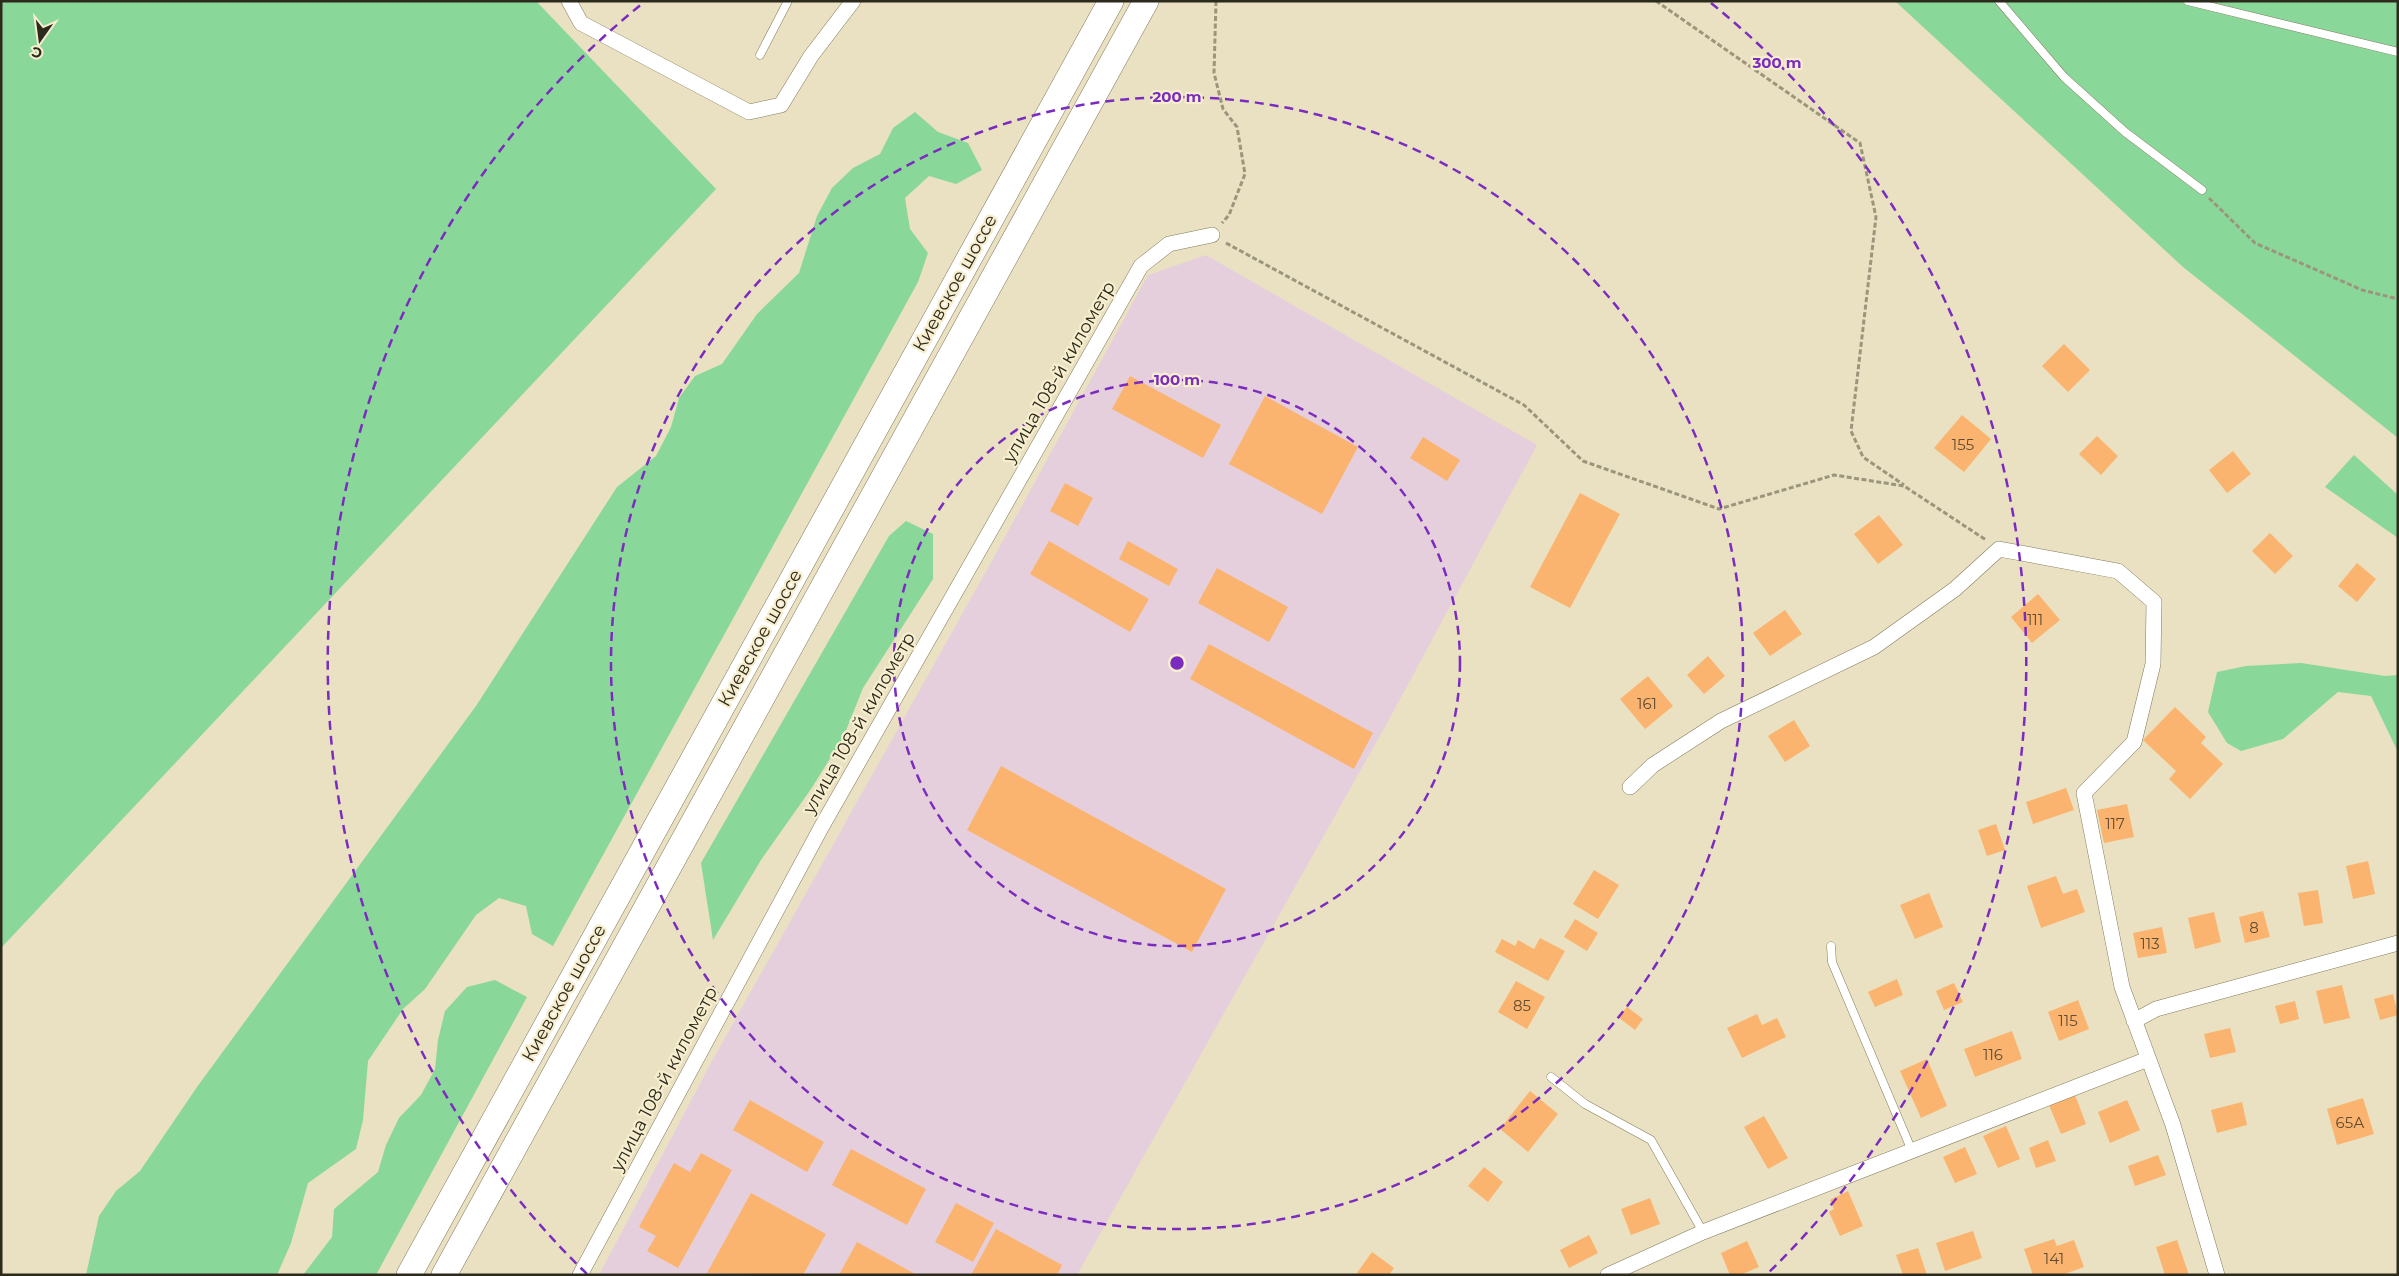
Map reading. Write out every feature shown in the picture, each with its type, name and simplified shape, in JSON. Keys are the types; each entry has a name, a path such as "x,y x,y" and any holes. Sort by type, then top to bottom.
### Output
{"highway":[{"name":"Киевское шоссе","path":"408,1275 1111,1"},
{"name":"Киевское шоссе","path":"444,1275 1146,1"}],"street":[{"path":"569,1 580,23 749,112 781,105 811,56 854,1"},
{"name":"улица 108-й километр","path":"580,1275 822,826 1141,266 1169,244 1212,235"},
{"path":"1630,787 1653,765 1721,721 1874,647 1955,589 1999,548 2118,571 2154,602 2153,664 2134,742 2084,793 2122,987 2173,1125 2217,1275"},
{"path":"2134,1021 2156,1009 2398,943"},
{"path":"1608,1275 1703,1232 2148,1060"}],"lane":[{"path":"760,55 788,1"},
{"path":"1999,1 2064,77 2124,132 2202,190"},
{"path":"2188,1 2398,52"},
{"path":"1831,946 1832,962 1912,1151"},
{"path":"1551,1076 1585,1104 1651,1140 1703,1232"}],"path":[{"path":"1216,1 1214,73 1223,109 1237,127 1245,174 1229,215 1212,235 1524,405 1583,461 1719,509 1834,475 1904,486"},
{"path":"1656,1 1860,143 1876,217 1851,432 1863,457 1999,548"},
{"path":"2202,190 2255,243 2362,290 2398,299"}],"shaded area":[{"path":"1206,255 1537,445 1391,716 1077,1275 599,1275 712,1061 988,568 1148,275"}],"green space":[{"path":"1,1 536,1 716,189 1,948"},
{"path":"1895,1 2398,1 2398,438 2183,267"},
{"path":"915,112 938,132 968,143 982,170 956,184 929,176 905,198 910,229 928,253 918,282 553,946 532,934 526,906 499,898 476,915 425,989 403,1009 368,1061 363,1120 356,1149 308,1183 291,1243 277,1275 86,1275 99,1216 116,1191 140,1171 197,1087 476,706 617,487 656,456 671,427 679,398 695,376 722,364 757,314 799,273 817,216 832,188 853,168 880,154 893,128"},
{"path":"2354,455 2398,495 2398,538 2325,487"},
{"path":"906,521 933,534 933,579 863,688 843,738 811,789 761,860 713,940 701,863 889,536"},
{"path":"2301,663 2385,676 2398,675 2398,752 2371,696 2338,692 2283,739 2241,751 2227,743 2208,712 2217,672 2246,666"},
{"path":"495,980 527,997 376,1275 303,1275 332,1237 334,1209 378,1172 386,1145 399,1118 421,1095 435,1069 438,1040 445,1011 467,987"}],"building":[{"path":"2064,344 2090,370 2068,392 2042,366"},
{"path":"1130,376 1221,425 1203,458 1112,409"},
{"path":"1265,396 1358,447 1322,514 1229,464"},
{"path":"1962,415 1991,439 1964,472 1934,448"},
{"path":"2097,436 2118,456 2101,475 2079,454"},
{"path":"1423,437 1460,460 1447,481 1410,458"},
{"path":"2233,451 2251,474 2227,493 2209,470"},
{"path":"1065,483 1093,498 1078,526 1050,511"},
{"path":"1580,493 1620,514 1570,608 1530,587"},
{"path":"1879,515 1903,545 1878,564 1854,534"},
{"path":"2270,533 2293,556 2275,574 2252,551"},
{"path":"1049,541 1149,599 1130,632 1030,574"},
{"path":"1128,541 1178,569 1169,586 1119,559"},
{"path":"2357,563 2376,579 2357,602 2338,586"},
{"path":"1217,568 1288,607 1269,642 1198,603"},
{"path":"2038,594 2060,620 2032,643 2011,617"},
{"path":"1785,610 1802,634 1770,656 1753,633"},
{"path":"1209,644 1373,733 1354,769 1190,679"},
{"path":"1708,656 1725,676 1704,694 1687,675"},
{"path":"1648,676 1673,706 1645,729 1620,699"},
{"path":"2175,707 2206,737 2201,743 2223,764 2190,799 2169,779 2176,771 2143,740"},
{"path":"1794,720 1810,746 1785,762 1768,736"},
{"path":"1001,766 1226,889 1192,952 967,830"},
{"path":"2066,788 2074,810 2033,824 2026,802"},
{"path":"2127,804 2134,837 2104,843 2097,810"},
{"path":"1996,824 2005,850 1987,856 1978,830"},
{"path":"2368,861 2375,894 2353,899 2346,866"},
{"path":"1594,870 1619,885 1598,919 1573,904"},
{"path":"2056,876 2063,894 2077,889 2085,912 2041,928 2027,886"},
{"path":"2318,890 2323,923 2304,926 2298,893"},
{"path":"1929,893 1943,927 1915,939 1900,905"},
{"path":"2263,911 2270,937 2245,943 2239,917"},
{"path":"2214,912 2221,942 2195,949 2188,918"},
{"path":"1575,919 1598,933 1587,951 1564,937"},
{"path":"2162,927 2167,953 2138,958 2133,933"},
{"path":"1540,938 1565,951 1548,981 1495,952 1502,939 1515,946 1518,940 1534,949"},
{"path":"1897,979 1903,995 1875,1007 1868,992"},
{"path":"1516,981 1545,997 1527,1029 1498,1012"},
{"path":"1954,983 1963,1002 1944,1010 1936,991"},
{"path":"2342,985 2350,1018 2324,1024 2316,991"},
{"path":"2393,994 2398,1015 2380,1020 2374,999"},
{"path":"2078,1000 2089,1029 2059,1041 2048,1012"},
{"path":"2295,1001 2299,1019 2280,1024 2275,1006"},
{"path":"1627,1007 1643,1019 1635,1030 1618,1017"},
{"path":"1757,1014 1762,1025 1777,1018 1786,1037 1742,1058 1727,1028"},
{"path":"2230,1028 2236,1052 2210,1058 2204,1034"},
{"path":"2012,1031 2022,1059 1975,1077 1964,1049"},
{"path":"1927,1059 1947,1106 1921,1118 1900,1071"},
{"path":"1530,1091 1558,1114 1528,1152 1500,1129"},
{"path":"2075,1095 2086,1124 2061,1134 2049,1105"},
{"path":"2363,1098 2374,1134 2337,1145 2327,1109"},
{"path":"750,1100 824,1142 807,1172 733,1130"},
{"path":"2127,1100 2140,1130 2110,1143 2098,1112"},
{"path":"2242,1102 2247,1125 2217,1133 2211,1110"},
{"path":"1764,1116 1788,1158 1768,1169 1744,1127"},
{"path":"2006,1126 2020,1159 1998,1168 1983,1136"},
{"path":"2048,1140 2056,1161 2036,1168 2029,1148"},
{"path":"1965,1147 1977,1174 1955,1183 1943,1157"},
{"path":"851,1149 926,1189 907,1225 832,1185"},
{"path":"701,1153 732,1170 678,1268 647,1251 656,1236 639,1227 674,1163 690,1172"},
{"path":"2158,1155 2166,1175 2135,1186 2128,1166"},
{"path":"1484,1167 1503,1182 1488,1202 1468,1186"},
{"path":"1848,1191 1863,1226 1840,1236 1829,1212 1834,1209 1830,1200"},
{"path":"751,1193 826,1234 803,1275 707,1273"},
{"path":"1650,1198 1660,1224 1631,1235 1621,1209"},
{"path":"956,1203 994,1223 973,1262 935,1242"},
{"path":"996,1229 1062,1265 1057,1275 971,1275"},
{"path":"1973,1231 1982,1258 1945,1271 1936,1243"},
{"path":"1589,1235 1598,1253 1569,1268 1560,1250"},
{"path":"2054,1239 2057,1246 2074,1240 2084,1267 2062,1275 2033,1275 2024,1249"},
{"path":"2177,1240 2189,1275 2165,1275 2156,1247"},
{"path":"1747,1241 1759,1267 1740,1275 1730,1275 1721,1253"},
{"path":"857,1242 917,1275 839,1275"},
{"path":"1918,1248 1927,1275 1903,1275 1896,1255"},
{"path":"1372,1252 1394,1268 1389,1275 1360,1275 1357,1273"}]}
